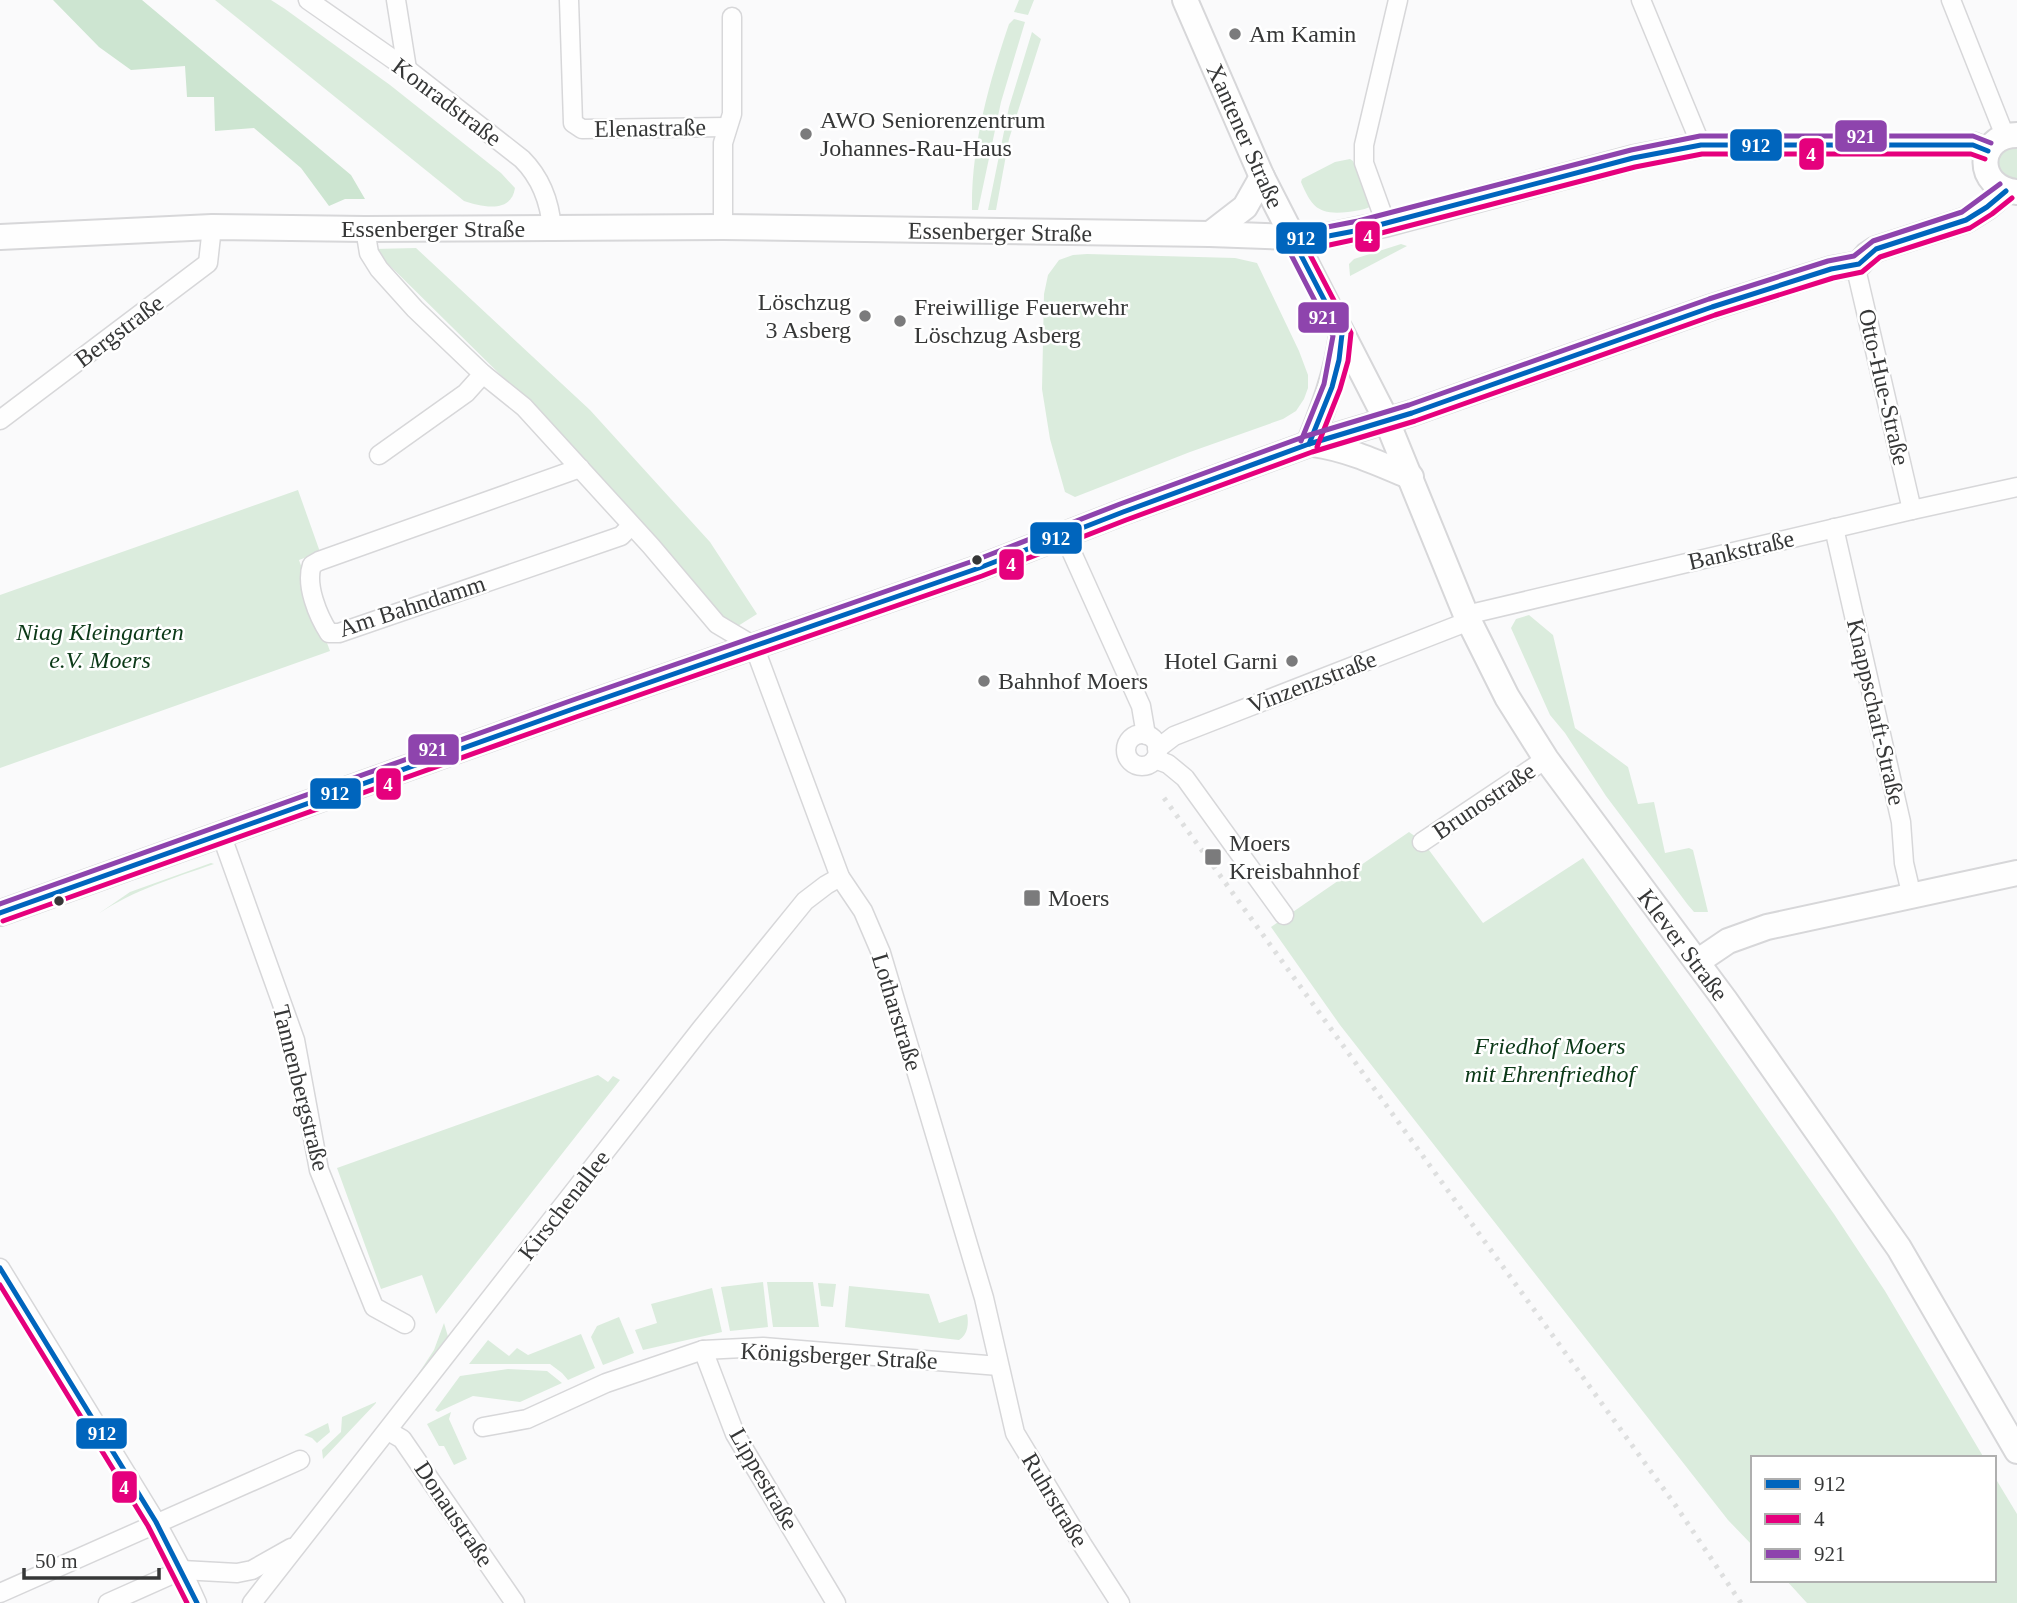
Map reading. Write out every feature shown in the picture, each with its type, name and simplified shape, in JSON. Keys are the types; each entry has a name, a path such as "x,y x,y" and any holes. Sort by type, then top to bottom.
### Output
{"main road":[{"name":"Xantener Straße","path":"1185,0 1262,177 1386,419"},
{"path":"2003,141 1985,164 1989,177 1998,187 2012,191"},
{"name":"Essenberger Straße","path":"0,237 212,226 365,229 723,227 1328,237 1633,158 1701,145 1973,145 2003,141"},
{"path":"1210,234 1245,207 1262,177"},
{"path":"1,914 221,834 970,572 1310,444 1424,408 1725,303 1831,269 1859,264 1876,249 1966,220 2012,191"},
{"path":"1310,444 1332,387 1342,334"},
{"name":"Klever Straße","path":"1386,419 1468,618 1507,697 1546,760 1697,962 1899,1248 2017,1451"},
{"path":"1310,444 1336,447 1358,454 1411,477"},
{"path":"1697,962 1728,941 1767,927 2017,873"}],"street":[{"name":"Konradstraße","path":"308,0 407,69 522,159 534,172 551,214 552,229"},
{"path":"396,0 407,69"},
{"name":"Elenastraße","path":"569,0 573,124 582,129 727,127"},
{"path":"1386,224 1364,163 1364,145 1398,0"},
{"path":"1641,0 1701,145"},
{"path":"1951,0 2003,141"},
{"name":"Elenastraße","path":"723,227 723,143 732,114 732,17"},
{"name":"Bergstraße","path":"0,420 208,263 212,226"},
{"path":"365,229 369,253 379,270 415,309 483,374 524,407 717,624 754,646"},
{"name":"Otto-Hue-Straße","path":"1859,264 1857,273 1912,510"},
{"path":"380,455 466,393 483,374"},
{"name":"Am Bahndamm","path":"580,468 312,565 309,582 324,626 329,633 339,633 621,536 631,526"},
{"name":"Bankstraße","path":"1468,618 1834,528 2017,488"},
{"name":"Knappschaft-Straße","path":"1834,528 1901,822 1904,863 1912,897"},
{"path":"1064,535 1141,706 1153,748 1185,778 1284,915"},
{"name":"Vinzenzstraße","path":"1153,748 1174,736 1468,618"},
{"name":"Lotharstraße","path":"754,646 841,877 863,911 881,953 984,1298 1005,1391"},
{"name":"Brunostraße","path":"1423,842 1546,760"},
{"name":"Tannenbergstraße","path":"221,834 295,1040 319,1170 374,1307 405,1324"},
{"name":"Kirschenallee","path":"252,1603 805,901 825,885 841,877"},
{"path":"0,1268 156,1522 197,1603"},
{"name":"Königsberger Straße","path":"483,1427 527,1419 606,1383 703,1350 763,1348 999,1366"},
{"name":"Lippestraße","path":"703,1350 735,1434 836,1603"},
{"name":"Ruhrstraße","path":"1005,1391 1015,1433 1120,1603"},
{"name":"Donaustraße","path":"388,1431 402,1439 515,1603"},
{"path":"0,1593 300,1460"},
{"name":"Kirschenallee","path":"182,1570 223,1574 252,1570 297,1545"},
{"path":"108,1603 182,1570"}],"green space":[{"path":"53,0 142,0 351,175 365,199 345,199 329,206 301,168 254,128 215,131 214,97 187,97 185,66 131,70 99,47"},
{"path":"215,0 271,0 285,9 390,85 501,173 515,188 508,202 495,207 464,201"},
{"path":"1019,0 1034,0 1028,15 1014,12"},
{"path":"1014,19 1025,22 1001,102 978,210 972,210 978,139 988,92 1009,24"},
{"path":"1032,32 1041,39 1009,139 996,210 988,210 1009,107"},
{"path":"2017,147 2017,182 1998,171 1997,160 2003,150"},
{"path":"1350,159 1371,201 1370,207 1338,213 1323,211 1309,198 1302,179 1335,162"},
{"path":"1401,244 1407,246 1350,276 1349,264 1354,259"},
{"path":"416,248 590,410 710,542 757,614 730,631 539,413 373,249"},
{"path":"1087,254 1235,258 1257,263 1308,375 1308,388 1296,411 1283,419 1075,497 1065,492 1050,439 1042,389 1044,294 1048,275 1059,260"},
{"name":"Niag Kleingarten e.V. Moers","path":"298,490 320,552 299,560 330,651 0,768 0,595"},
{"path":"1529,615 1553,635 1575,728 1628,767 1638,804 1654,802 1665,853 1689,848 1693,850 1708,912 1694,912 1688,905 1606,796 1565,733 1550,715 1511,628 1516,619"},
{"name":"Friedhof Moers mit Ehrenfriedhof","path":"1409,832 1423,842 1483,923 1583,858 1834,1214 1885,1291 1983,1456 1751,1456 1751,1544 1728,1520 1340,1025 1271,927"},
{"path":"214,864 140,891 98,914 130,892"},
{"path":"598,1075 608,1082 613,1076 620,1080 436,1314 422,1275 381,1289 337,1168"},
{"path":"763,1282 768,1327 730,1331 721,1287"},
{"path":"767,1282 813,1282 819,1327 773,1327"},
{"path":"818,1283 836,1284 833,1307 821,1306"},
{"path":"849,1286 929,1294 939,1323 967,1314 966,1332 959,1340 845,1327"},
{"path":"712,1288 722,1332 643,1350 635,1330 657,1323 651,1304"},
{"path":"619,1317 634,1353 603,1365 591,1337 597,1326"},
{"path":"444,1323 449,1340 413,1382 434,1350"},
{"path":"581,1334 595,1368 568,1380 550,1364 469,1364 488,1340 509,1356 517,1348 528,1355"},
{"path":"508,1369 547,1371 562,1383 520,1402 473,1396 438,1412 435,1410 460,1376"},
{"path":"376,1402 323,1459 322,1450 341,1432 342,1417"},
{"path":"451,1412 449,1419 467,1459 454,1465 427,1424"},
{"path":"328,1423 330,1432 317,1443 304,1435"},
{"path":"1996,1479 2017,1514 2017,1603 1807,1603 1788,1582 1996,1582"}],"railway":[{"path":"1164,798 1676,1506 1741,1603"}],"transit line":[{"name":"921","path":"1301,441 1324,384 1333,336 1284,241 1284,235 1289,230 1317,229 1358,221 1631,150 1700,136 1973,136 1991,143"},
{"name":"912","path":"1309,444 1332,387 1342,334 1292,238 1318,238 1360,230 1633,158 1701,145 1973,145 1988,151"},
{"name":"4","path":"1317,447 1340,389 1348,361 1351,333 1306,247 1320,247 1362,238 1635,167 1702,154 1971,154 1985,159"},
{"name":"921","path":"0,904 976,560 1306,436 1409,405 1709,299 1828,261 1854,256 1873,241 1962,212 2000,184"},
{"name":"912","path":"0,913 979,568 1309,444 1412,413 1712,307 1831,269 1859,264 1876,249 1966,220 2006,191"},
{"name":"4","path":"3,921 982,576 1312,452 1415,421 1715,315 1833,278 1862,272 1880,257 1970,228 2012,198"},
{"name":"912","path":"0,1268 156,1522 197,1603"},
{"name":"4","path":"0,1285 148,1526 187,1603"}],"place":[{"name":"Am Kamin","path":"1235,34"},
{"name":"AWO Seniorenzentrum Johannes-Rau-Haus","path":"806,134"},
{"name":"Löschzug 3 Asberg","path":"865,316"},
{"name":"Freiwillige Feuerwehr Löschzug Asberg","path":"900,321"},
{"name":"Hotel Garni","path":"1292,661"},
{"name":"Bahnhof Moers","path":"984,681"},
{"name":"Moers Kreisbahnhof","path":"1213,857"},
{"name":"Moers","path":"1032,898"}]}
